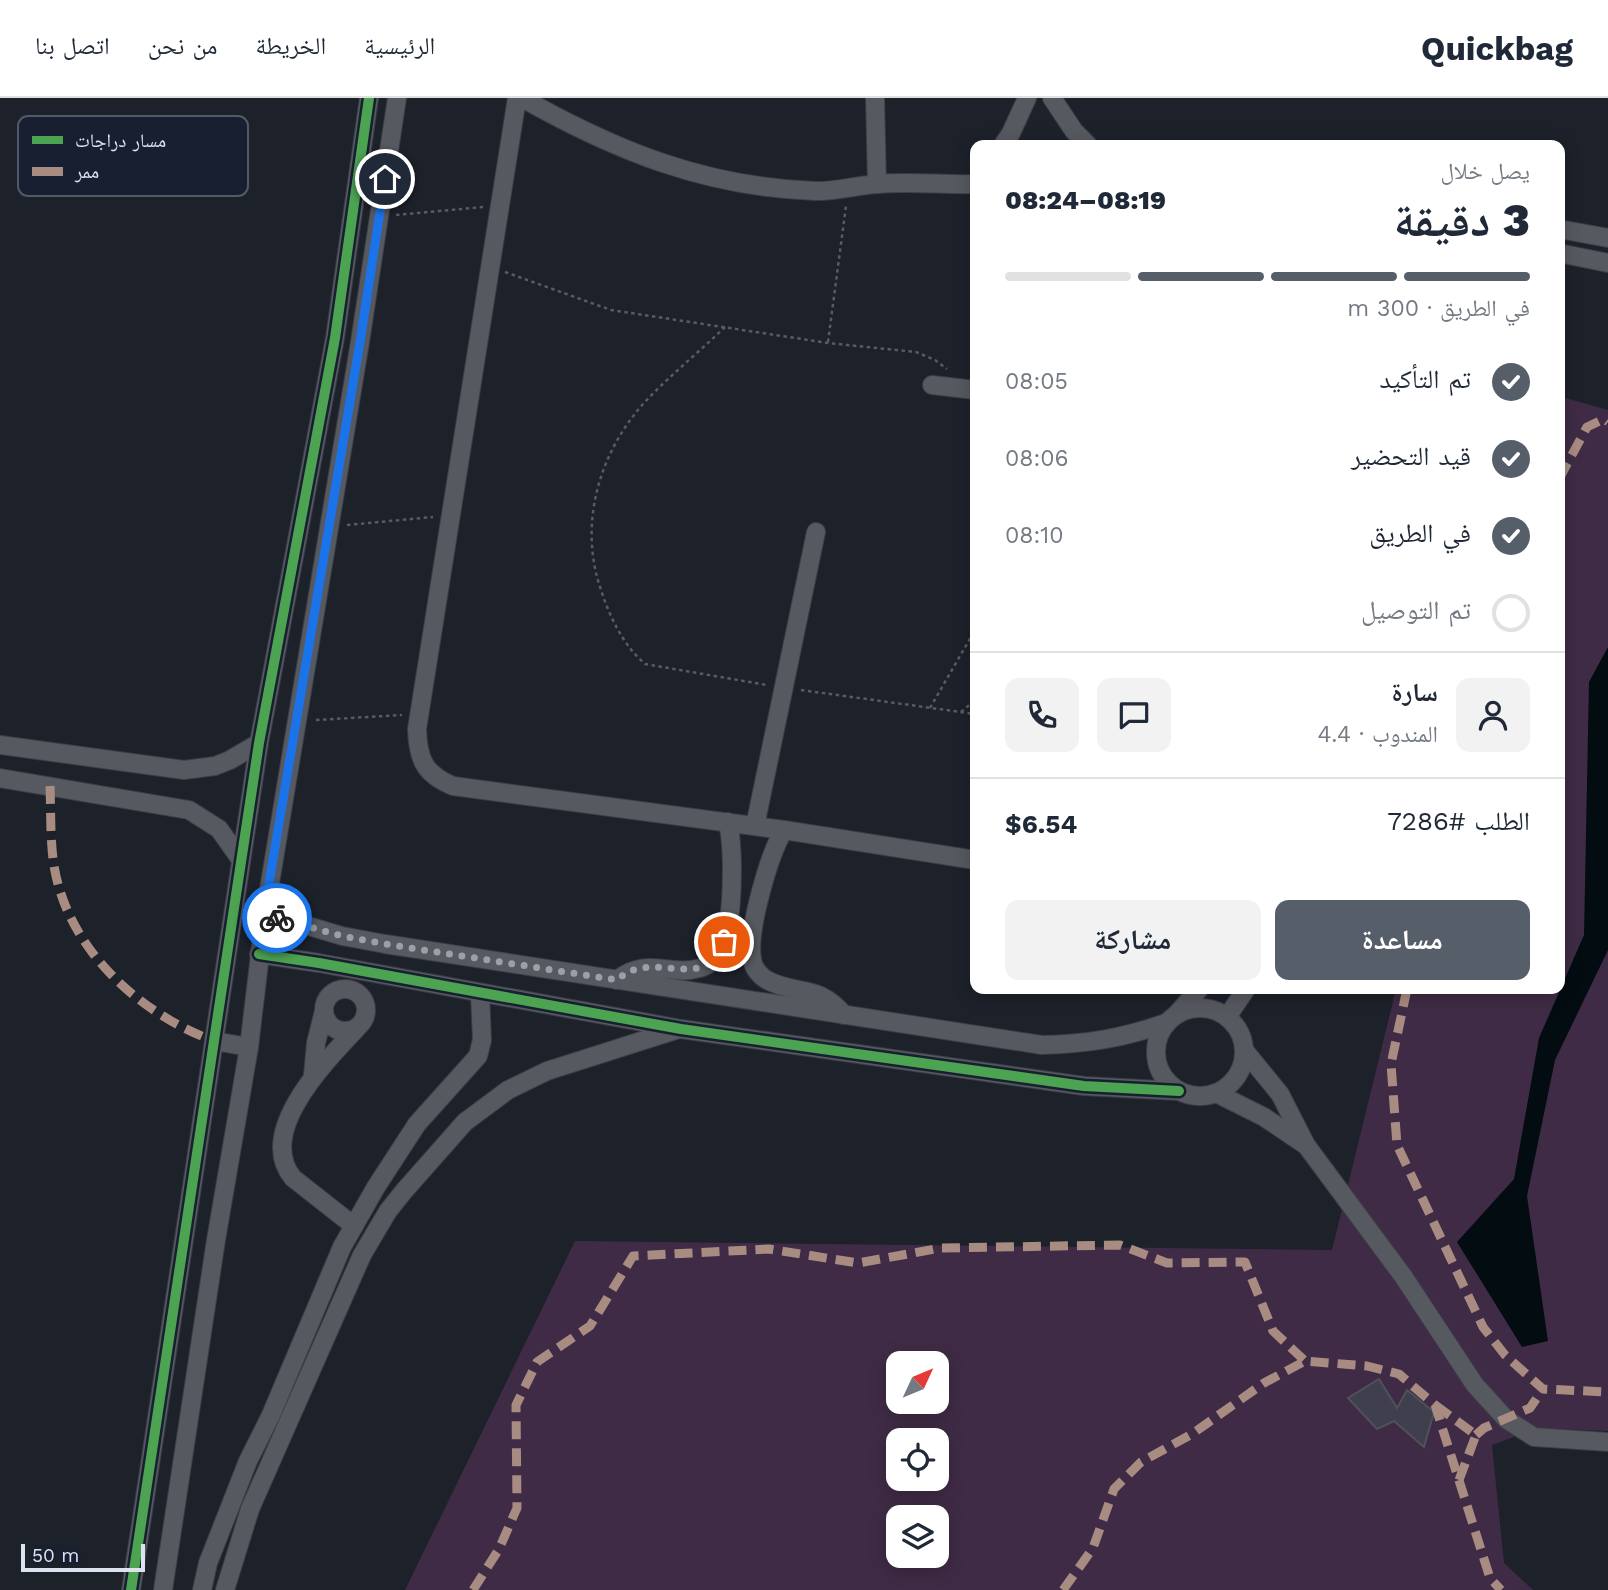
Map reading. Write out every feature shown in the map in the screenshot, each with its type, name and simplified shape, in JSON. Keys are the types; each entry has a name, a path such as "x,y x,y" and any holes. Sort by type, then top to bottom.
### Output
{"street":[{"path":"131,1590 259,743 335,338 369,98"},
{"path":"163,1590 220,1216 249,1047 264,913 360,342 397,98"},
{"path":"970,183 877,184 817,191 762,187 709,178 605,141 519,98 419,714 417,748 425,767 436,779 453,786 728,822 970,859"},
{"path":"875,98 877,184"},
{"path":"1007,140 1027,98"},
{"path":"1052,98 1083,140"},
{"path":"1565,230 1608,238"},
{"path":"1565,255 1608,263"},
{"path":"335,338 360,342"},
{"path":"932,385 970,389"},
{"path":"755,826 816,532"},
{"path":"0,745 184,770 215,766 259,743"},
{"path":"0,778 190,810 219,829 241,860"},
{"path":"617,980 626,972 641,968 699,968 711,963 720,954 726,930 733,870 728,822"},
{"path":"784,830 765,872 751,957 759,974 775,983 827,998 844,1015"},
{"path":"733,870 748,879 761,877 765,872"},
{"path":"264,913 364,940 1042,1045 1084,1044 1116,1039 1188,1010 1202,1008 1215,1011 1227,1017 1239,1032 1244,1050 1280,1094 1306,1145 1403,1276 1475,1385 1506,1419 1534,1437 1608,1442"},
{"path":"726,930 740,924 754,931"},
{"path":"319,963 331,956 334,950 334,944 327,932"},
{"path":"364,940 362,957 365,972"},
{"path":"259,954 681,1029 1084,1086 1179,1091 1198,1096 1216,1093 1232,1083 1241,1068 1244,1050"},
{"path":"313,1075 316,1043 325,1002 330,994 338,990 347,988 355,991 363,997 367,1014 363,1022 313,1075 291,1116 284,1135 282,1158 286,1170 293,1178 354,1226"},
{"path":"202,1590 208,1563 248,1461 271,1415 342,1247 416,1124 478,1056 482,1040 480,994"},
{"path":"1179,1091 1168,1083 1161,1073 1156,1060 1156,1047 1159,1034 1194,994"},
{"path":"1227,1017 1243,994"},
{"path":"324,1011 327,1021 335,1029 346,1031 356,1028"},
{"path":"225,1590 250,1510 362,1255 388,1211 434,1154 465,1122 508,1090 547,1071 681,1029"},
{"path":"214,1041 249,1047"},
{"path":"1216,1093 1264,1117 1306,1145"},
{"path":"369,1200 388,1211"},
{"path":"230,1508 250,1510"},
{"path":"142,1520 173,1526"}],"path":[{"path":"828,343 848,189"},
{"path":"396,215 500,205"},
{"path":"490,267 611,310 828,343 916,352 944,366 970,389"},
{"path":"725,327 643,405 619,437 603,468 593,504 592,537 596,574 608,613 636,656 645,664 784,688 970,713"},
{"path":"346,526 451,515"},
{"path":"930,708 970,639"},
{"path":"961,712 970,704"},
{"path":"316,720 419,714"}],"shaded area":[{"path":"1565,398 1608,410 1608,1431 1538,1428 1492,1445 1504,1563 1533,1590 405,1590 575,1241 1332,1250 1395,994 1565,994"},
{"path":"1608,647 1608,950 1555,1060 1527,1196 1548,1341 1522,1347 1457,1242 1514,1179 1539,1038 1558,994 1565,994 1565,978 1584,935 1589,682"}],"building":[{"path":"1379,1379 1397,1408 1407,1390 1434,1412 1424,1447 1394,1421 1377,1429 1348,1398"}],"marked path":[{"path":"1565,468 1587,427 1604,419 1608,422"},
{"path":"50,786 54,866 62,896 74,924 111,974 134,995 159,1014 214,1041"},
{"path":"1406,994 1391,1064 1397,1145 1483,1327 1505,1355 1543,1389 1608,1392"},
{"path":"473,1590 499,1549 517,1508 516,1405 537,1362 590,1326 633,1256 769,1249 858,1263 941,1248 1120,1245 1167,1263 1245,1262 1273,1331 1305,1361"},
{"path":"1063,1590 1093,1548 1114,1489 1141,1462 1192,1434 1264,1383 1305,1361 1367,1366 1399,1374 1435,1405 1490,1578 1501,1590"},
{"path":"1476,1435 1484,1428 1530,1408 1543,1389"},
{"path":"1435,1405 1476,1435 1459,1480"}],"cycle path":[{"path":"131,1590 259,743 335,338 369,98"},
{"path":"259,954 681,1029 1084,1086 1179,1091"}],"way so far":[{"path":"277,918 342,936 385,944 617,980 626,972 641,968 699,968 711,963 720,954 724,942"}],"route":[{"path":"277,918 264,913 385,179"}]}
